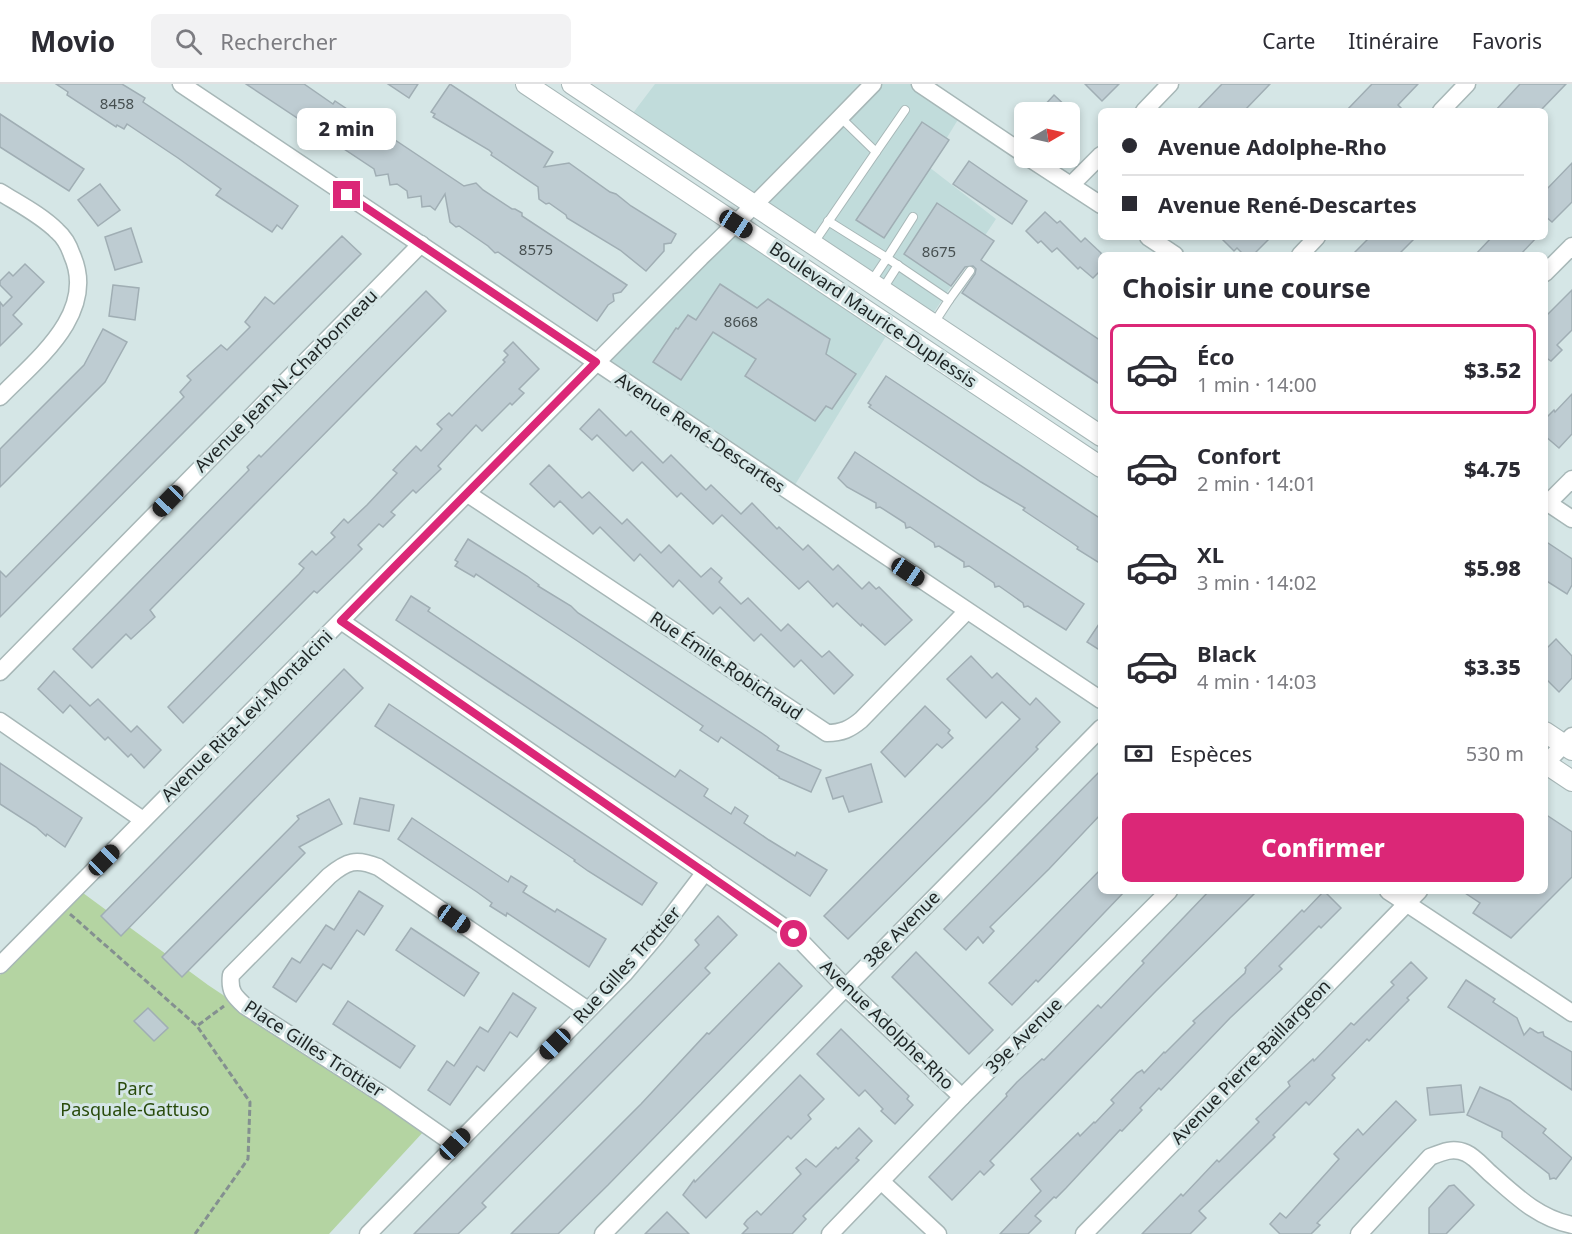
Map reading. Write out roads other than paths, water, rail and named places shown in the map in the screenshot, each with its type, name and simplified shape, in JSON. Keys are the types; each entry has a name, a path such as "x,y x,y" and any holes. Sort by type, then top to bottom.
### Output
{"street":[{"name":"Avenue René-Descartes","path":"181,84 1098,698"},
{"name":"Boulevard Maurice-Duplessis","path":"526,84 1098,465"},
{"name":"Boulevard Maurice-Duplessis","path":"572,84 1098,434"},
{"name":"Avenue Rita-Levi-Montalcini","path":"0,965 596,362 756,205 873,84"},
{"path":"920,84 1014,147"},
{"path":"1147,108 1170,84"},
{"path":"1444,108 1467,84"},
{"path":"1071,185 1098,157"},
{"path":"1045,168 1098,203"},
{"path":"0,192 59,232 76,264 79,284 76,301 63,330 0,397"},
{"path":"1152,240 1170,252"},
{"path":"1303,252 1314,240"},
{"name":"Avenue Jean-N.-Charbonneau","path":"0,672 421,244"},
{"path":"1548,270 1572,246"},
{"path":"1548,501 1572,479"},
{"name":"Rue Émile-Robichaud","path":"468,494 827,733 838,733 850,729 967,611"},
{"path":"1548,503 1572,519"},
{"name":"Avenue Adolphe-Rho","path":"341,621 794,934 845,987 962,1097"},
{"path":"0,722 143,820"},
{"name":"38e Avenue","path":"603,1234 1098,731"},
{"path":"1548,734 1569,744 1548,762"},
{"path":"1548,766 1572,781"},
{"name":"Place Gilles Trottier","path":"455,1144 245,1006 235,998 229,988 231,975 340,867 351,862 365,862 378,867 588,1010"},
{"name":"Rue Gilles Trottier","path":"368,1234 624,974 705,872"},
{"name":"39e Avenue","path":"830,1234 962,1097 1166,894"},
{"path":"1413,897 1572,1013"},
{"name":"Avenue Pierre-Baillargeon","path":"1091,1232 1413,897"},
{"path":"1359,1234 1430,1157 1454,1150 1466,1153 1526,1205 1545,1216 1572,1225"},
{"path":"882,1182 938,1234"}],"lane":[{"path":"813,244 905,110"},
{"path":"840,117 876,152"},
{"path":"876,286 887,258 913,217"},
{"path":"828,221 949,300"},
{"path":"876,286 898,265"},
{"path":"933,324 969,271"}],"park label":[{"name":"Parc Pasquale-Gattuso","path":"135,1099"}]}
